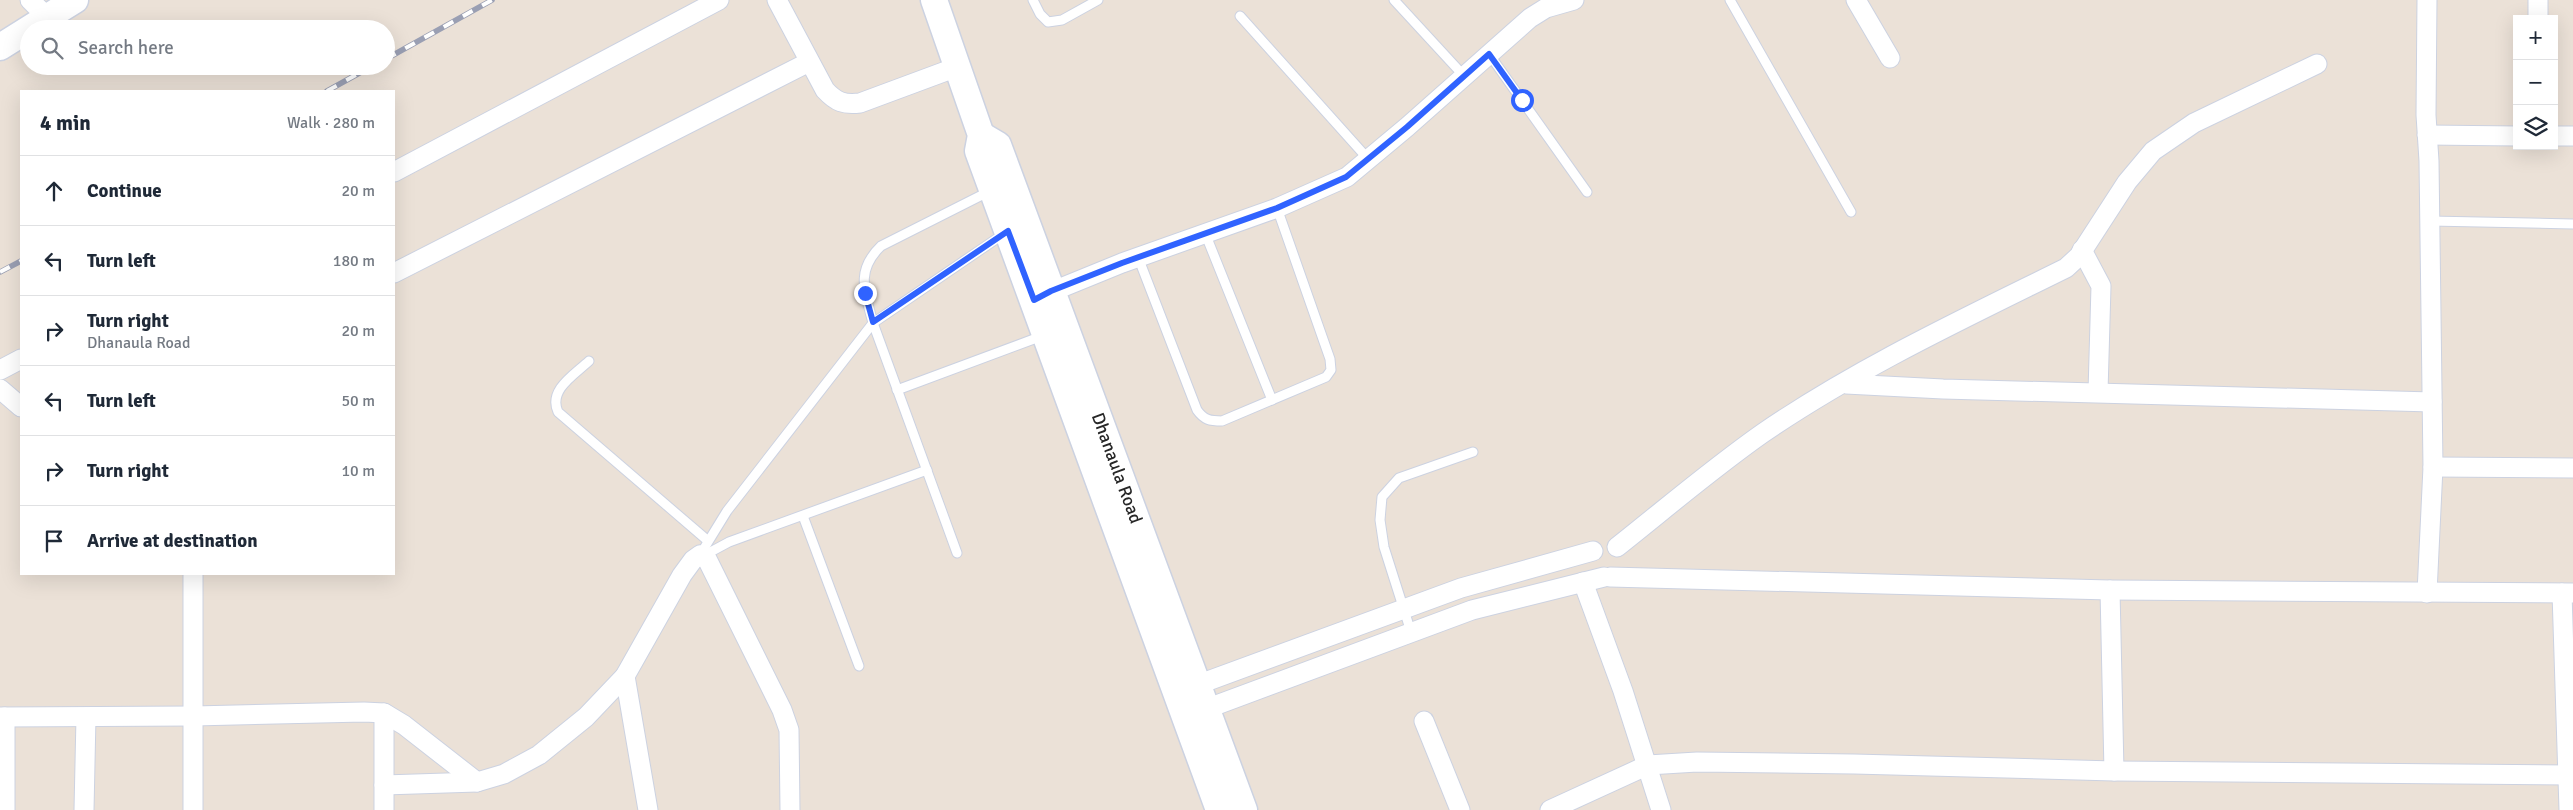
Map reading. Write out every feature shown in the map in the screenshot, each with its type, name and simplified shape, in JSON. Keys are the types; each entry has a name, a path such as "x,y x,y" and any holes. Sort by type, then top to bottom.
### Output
{"street":[{"path":"27,20 39,8 74,0"},
{"path":"395,171 719,0"},
{"path":"777,0 809,62 833,100 847,104 860,103 957,67"},
{"name":"Dhanaula Road","path":"934,0 981,134 978,151 992,190 1008,231 1042,295 1047,335 1190,701 1244,810"},
{"path":"1042,295 1138,257 1277,208 1346,177 1368,160 1530,18 1546,8 1574,0"},
{"path":"1856,0 1890,58"},
{"path":"2426,0 2433,467 2427,593"},
{"path":"2538,0 2538,15"},
{"path":"0,47 20,27"},
{"path":"396,267 809,62"},
{"path":"1617,547 1764,433 1921,340 2074,263 2127,182 2154,151 2194,123 2317,64"},
{"name":"Dhanaula Road","path":"981,134 998,145 1042,295 1190,701 1219,810"},
{"path":"2427,135 2513,136"},
{"path":"2558,136 2573,136"},
{"path":"2082,250 2101,286 2098,392"},
{"path":"0,370 20,360"},
{"path":"1845,384 2432,402"},
{"path":"0,389 20,406"},
{"path":"2433,467 2573,468"},
{"path":"1604,544 1617,547 1624,558 1623,564 1616,575 1472,610 1411,632 1190,701 1404,608 1461,588 1593,551 1604,544"},
{"path":"384,785 477,782 504,774 539,755 586,717 626,676 682,575 696,556 703,550 782,710 789,730 790,810"},
{"path":"1593,551 1591,557 1593,570 1607,577 2110,590 2567,593 2569,810"},
{"path":"193,575 193,810"},
{"path":"1583,582 1648,765 1661,810"},
{"path":"2110,590 2114,771"},
{"path":"626,676 648,810"},
{"path":"5,810 2,717 384,713 404,724 477,782"},
{"path":"384,713 384,810"},
{"path":"84,810 86,717"},
{"path":"1424,721 1460,810"},
{"path":"1550,810 1648,765 1697,762 2114,771 2569,775"}],"lane":[{"path":"1033,0 1044,19 1056,22 1098,0"},
{"path":"1394,0 1464,76"},
{"path":"1730,0 1851,212"},
{"path":"1240,16 1368,160"},
{"path":"1489,54 1587,192"},
{"path":"958,553 873,322 864,283 864,273 869,258 881,246 992,190"},
{"path":"1138,257 1198,410 1202,417 1211,421 1222,420 1326,378 1331,370 1330,359 1277,208"},
{"path":"2430,221 2573,224"},
{"path":"703,550 727,511 873,322 1008,231"},
{"path":"1206,233 1272,400"},
{"path":"897,390 1047,335"},
{"path":"589,361 559,389 554,404 558,412 703,550"},
{"path":"1411,632 1384,547 1380,520 1382,497 1399,478 1473,452"},
{"path":"703,550 803,516 927,470"},
{"path":"803,516 859,666"}],"railway":[{"path":"395,54 492,0"},
{"path":"329,90 356,75"},
{"path":"0,272 20,262"}],"route":[{"path":"865,293 873,322 1008,231 1034,300 1051,291 1122,263 1277,208 1346,177 1407,127 1489,54 1522,100"}]}
